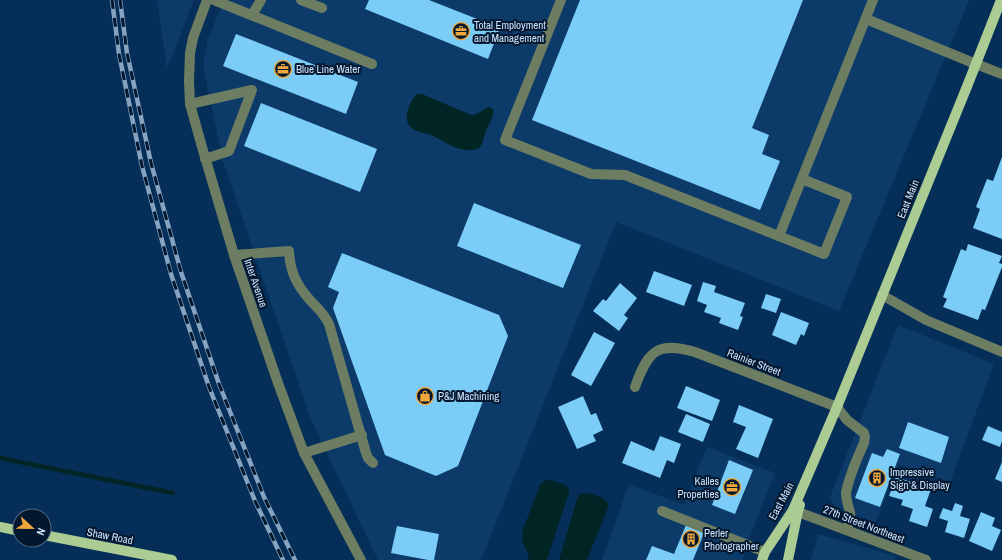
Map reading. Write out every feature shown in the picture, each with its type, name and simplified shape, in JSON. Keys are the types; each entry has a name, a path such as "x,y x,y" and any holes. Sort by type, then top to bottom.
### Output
{"main road":[{"name":"East Main","path":"764,556 795,511 976,64 1000,0"},
{"name":"East Main","path":"788,560 795,511"},
{"path":"0,527 12,529"},
{"name":"Shaw Road","path":"52,537 172,560"}],"street":[{"name":"Inter Avenue","path":"207,0 193,38 190,53 189,81 190,104 205,159 234,255 304,453 361,560"},
{"path":"214,0 372,64"},
{"path":"252,15 261,0"},
{"path":"301,0 322,8"},
{"path":"561,0 505,140 591,174 625,175 824,254 847,196 802,179"},
{"path":"779,236 873,0"},
{"path":"866,19 1002,74"},
{"path":"190,104 252,90 229,151 205,159"},
{"path":"234,255 289,251 289,262 298,286 325,316 329,324 368,458 373,463"},
{"path":"882,295 926,320 1002,352"},
{"name":"Rainier Street","path":"635,387 644,364 649,357 661,349 676,347 695,352 837,407"},
{"path":"837,407 847,420 864,433 865,437 846,494 850,512 847,530"},
{"path":"304,453 362,435"},
{"path":"662,510 764,556"},
{"name":"27th Street Northeast","path":"795,511 926,560"}],"shaded area":[{"path":"157,0 194,0 167,68"},
{"path":"224,0 969,0 839,311 616,222 481,560 378,560 311,420 223,161 203,65 208,39"},
{"path":"417,94 422,94 471,115 489,107 493,109 492,119 480,147 473,150 462,150 409,126 407,117 409,106"},
{"path":"898,325 994,364 950,482 899,464 875,523 837,507 832,502 830,497"},
{"path":"707,447 775,473 749,539 743,560 602,560 629,484 684,505"},
{"path":"545,480 563,484 569,488 569,492 547,560 528,560 529,556 522,541 522,532 540,485"},
{"path":"585,493 602,498 609,505 587,560 559,560 577,499 580,494"},
{"path":"818,534 895,556 894,560 811,560"}],"building":[{"path":"369,0 429,0 500,28 488,59 365,9"},
{"path":"580,0 803,0 752,128 769,135 762,154 780,161 760,210 532,120"},
{"path":"236,34 358,82 346,114 223,66"},
{"path":"261,103 377,149 360,192 244,146"},
{"path":"1002,157 1002,239 973,228 980,209 976,207 987,179 993,181"},
{"path":"474,203 581,245 563,288 457,246"},
{"path":"968,244 1002,256 999,263 1002,264 1002,267 985,310 982,309 978,320 943,307 947,299 943,297 961,249 966,251"},
{"name":"P&J Machining","path":"342,253 499,315 508,336 458,466 436,476 385,455 333,308 339,292 328,287"},
{"path":"654,271 692,285 684,306 646,292"},
{"path":"703,282 716,286 714,292 745,303 740,316 743,317 738,330 719,323 721,318 704,312 707,305 697,301"},
{"path":"620,283 637,298 624,315 628,318 619,331 593,311 603,299 606,301"},
{"path":"766,294 781,299 776,313 761,308"},
{"path":"781,312 809,323 804,336 801,334 796,345 772,335"},
{"path":"594,332 615,343 591,386 571,375"},
{"path":"686,386 720,400 712,421 677,408"},
{"path":"583,396 591,415 596,413 603,430 593,435 596,441 577,449 558,407"},
{"path":"739,405 773,419 758,458 736,449 746,427 733,422"},
{"path":"686,414 710,424 703,442 678,432"},
{"path":"908,422 949,437 941,463 899,448"},
{"path":"988,426 1002,432 1000,447 982,440"},
{"path":"660,436 681,444 674,463 667,460 660,478 622,463 631,441 654,451"},
{"name":"Impressive Sign & Display","path":"887,449 900,454 880,507 855,498 872,453 883,457"},
{"name":"Kalles Properties","path":"729,460 753,470 735,514 712,505"},
{"path":"1002,462 1002,482 995,479"},
{"path":"896,477 931,489 925,506 933,509 927,527 909,521 913,509 901,505 903,500 889,496"},
{"path":"955,503 963,506 960,516 970,519 964,538 945,532 948,521 939,518 943,508 952,511"},
{"path":"981,512 995,518 992,526 1001,530 992,551 969,541"},
{"name":"Perler Photographer","path":"686,525 704,533 693,560 646,560 652,546 674,554"},
{"path":"397,526 439,534 434,560 391,553"}],"waterway":[{"path":"0,458 173,493"}],"railway":[{"path":"112,0 119,54 142,166 171,274 209,387 255,501 283,560"},
{"path":"120,0 127,53 151,163 181,272 219,384 264,497 295,560"}],"place":[{"name":"Total Employment and Management","path":"461,31"},
{"name":"Blue Line Water","path":"283,69"},
{"name":"P&J Machining","path":"425,396"},
{"name":"Impressive Sign & Display","path":"877,478"},
{"name":"Kalles Properties","path":"732,487"},
{"name":"Perler Photographer","path":"691,539"}]}
